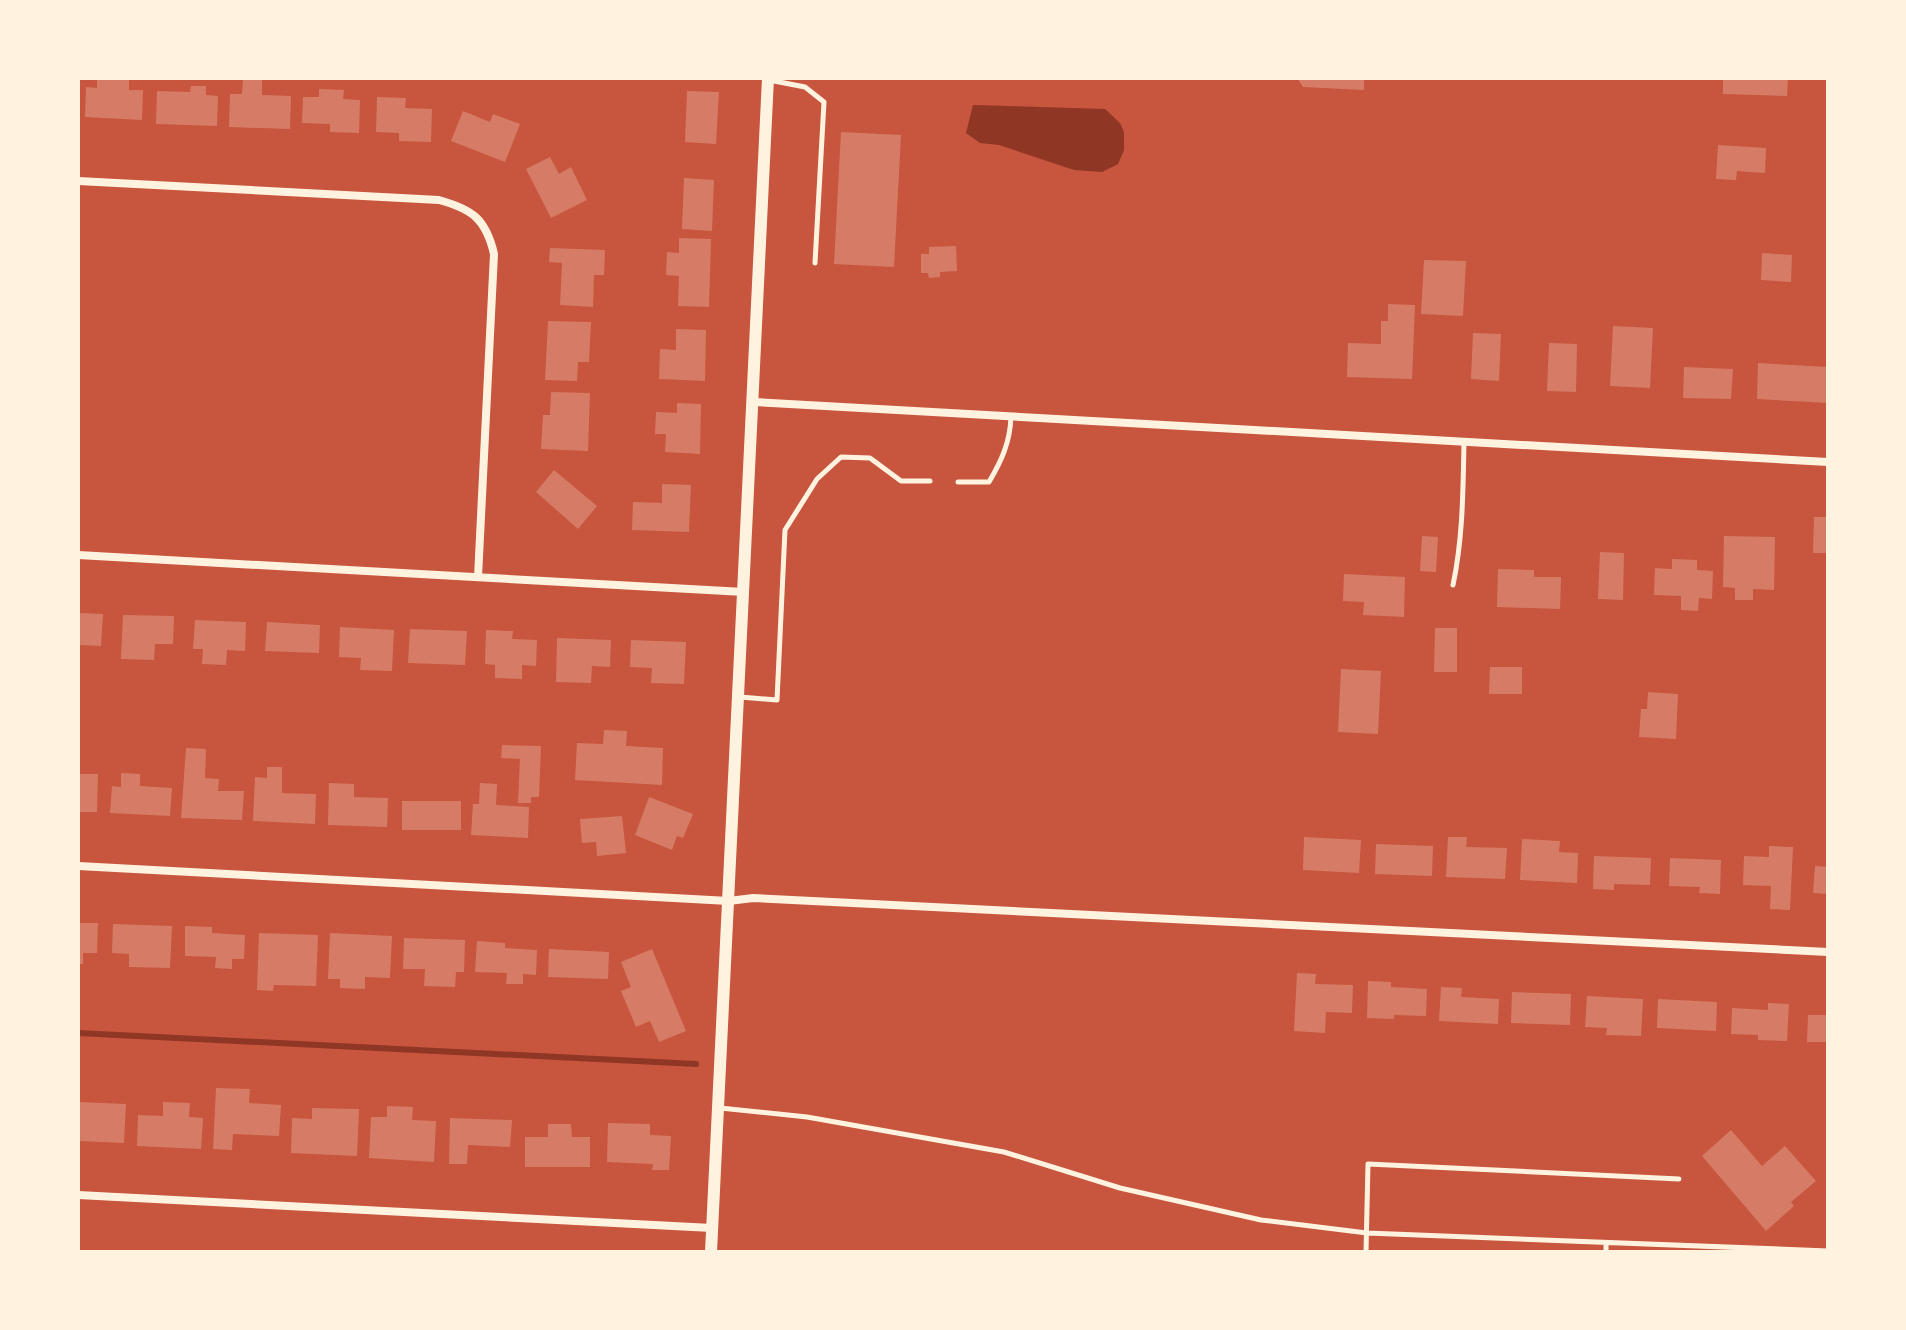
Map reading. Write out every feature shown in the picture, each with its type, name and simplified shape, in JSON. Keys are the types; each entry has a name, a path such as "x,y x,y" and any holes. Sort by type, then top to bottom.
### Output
{"street":[{"path":"711,1252 768,79"},
{"path":"78,181 439,200 464,207 480,220 490,236 494,254 478,577"},
{"path":"753,402 1828,462"},
{"path":"78,555 744,592"},
{"path":"78,866 729,901 753,898 1828,952"},
{"path":"78,1195 712,1228"}],"lane":[{"path":"768,79 805,87 824,102 815,263"},
{"path":"958,482 989,482 1010,437 1011,417"},
{"path":"1453,585 1458,562 1464,442"},
{"path":"740,697 777,700 785,530 817,479 841,457 870,458 901,481 930,481"},
{"path":"719,1108 807,1117 1004,1152 1120,1188 1261,1220 1367,1233 1828,1251"},
{"path":"1366,1252 1368,1164 1679,1179"},
{"path":"1606,1243 1606,1252"}],"shaded area":[{"path":"973,105 1105,109 1120,123 1124,132 1124,150 1118,164 1102,172 1074,170 999,145 980,143 966,133"}],"building":[{"path":"97,78 129,78 129,90 143,90 142,120 85,117 86,87 97,88"},
{"path":"243,78 262,78 262,95 291,96 290,129 229,127 230,94 242,94"},
{"path":"1297,78 1364,78 1364,90 1303,87"},
{"path":"1723,78 1788,78 1787,96 1723,94"},
{"path":"191,86 206,86 206,95 218,96 217,126 156,124 157,91 190,92"},
{"path":"319,89 344,90 343,99 360,100 359,133 330,132 330,124 302,123 303,97 319,97"},
{"path":"687,91 719,92 716,144 685,142"},
{"path":"377,97 406,98 405,108 432,109 431,142 399,141 399,133 376,132"},
{"path":"463,111 490,122 493,114 520,124 505,162 451,141"},
{"path":"841,132 901,135 894,267 834,264"},
{"path":"1718,145 1766,148 1765,173 1737,171 1736,180 1716,179"},
{"path":"550,157 559,174 571,167 587,200 551,218 526,169"},
{"path":"684,178 714,180 712,231 682,229"},
{"path":"679,238 711,239 709,307 678,306 679,276 666,275 667,252 679,253"},
{"path":"956,246 957,271 940,272 940,277 929,278 928,273 921,273 921,254 929,254 929,247"},
{"path":"550,248 605,250 604,275 594,275 593,307 560,305 562,263 549,262"},
{"path":"1762,253 1792,255 1791,282 1761,280"},
{"path":"1424,260 1466,261 1463,316 1421,314"},
{"path":"1388,304 1415,305 1412,379 1347,377 1348,343 1381,344 1381,321 1388,321"},
{"path":"548,321 591,322 589,362 578,362 577,381 545,380"},
{"path":"1613,326 1653,328 1650,388 1610,386"},
{"path":"676,329 706,330 705,381 659,379 660,349 676,350"},
{"path":"1473,333 1501,334 1499,381 1471,379"},
{"path":"1549,343 1577,344 1576,392 1547,391"},
{"path":"1758,363 1828,367 1828,403 1757,399"},
{"path":"1684,367 1733,369 1731,399 1683,398"},
{"path":"551,392 590,393 588,451 541,449 543,415 550,415"},
{"path":"677,403 701,404 700,454 665,452 666,434 655,434 656,412 677,413"},
{"path":"554,470 597,506 578,529 536,492"},
{"path":"662,484 691,485 689,532 632,530 633,502 662,503"},
{"path":"1814,517 1828,517 1828,553 1813,553"},
{"path":"1422,536 1438,537 1436,572 1420,571"},
{"path":"1724,536 1775,537 1774,590 1753,589 1753,600 1735,600 1735,588 1723,587"},
{"path":"1600,552 1624,553 1623,600 1598,599"},
{"path":"1672,559 1697,560 1697,570 1713,571 1712,599 1699,598 1698,611 1681,610 1681,596 1654,595 1655,568 1672,569"},
{"path":"1498,569 1534,570 1534,577 1561,577 1560,609 1497,607"},
{"path":"1344,574 1405,577 1404,617 1363,615 1364,602 1343,601"},
{"path":"78,613 103,614 101,646 78,645"},
{"path":"123,615 174,616 173,644 155,644 154,660 121,659"},
{"path":"195,620 246,622 245,651 227,650 226,665 202,664 203,649 193,649"},
{"path":"267,622 320,625 319,653 265,651"},
{"path":"340,627 394,630 392,671 360,670 361,658 339,657"},
{"path":"1435,628 1457,628 1457,672 1434,672"},
{"path":"410,629 467,631 465,665 408,663"},
{"path":"486,630 513,631 512,639 537,640 536,666 522,665 522,679 495,678 495,665 485,664"},
{"path":"557,638 611,640 610,667 592,666 591,683 556,682"},
{"path":"631,640 686,642 684,684 651,683 652,668 630,667"},
{"path":"1490,667 1522,667 1522,694 1489,694"},
{"path":"1341,669 1381,671 1378,734 1338,732"},
{"path":"1648,692 1678,694 1676,739 1639,737 1641,709 1647,709"},
{"path":"604,730 627,731 626,746 663,748 662,785 575,780 577,743 603,744"},
{"path":"502,745 541,746 539,797 531,797 531,803 518,803 520,759 501,758"},
{"path":"186,748 206,749 205,778 219,779 218,791 244,791 242,820 181,818"},
{"path":"267,767 282,767 282,793 316,794 315,824 253,821 255,777 267,778"},
{"path":"121,773 140,774 140,786 172,788 170,816 110,813 112,786 121,787"},
{"path":"78,774 98,774 97,812 78,812"},
{"path":"329,783 354,784 354,797 388,798 387,827 328,825"},
{"path":"480,783 497,784 496,805 529,807 528,838 471,835 473,804 479,804"},
{"path":"649,797 693,814 683,838 677,836 672,850 635,835"},
{"path":"402,801 461,801 461,830 402,830"},
{"path":"622,816 626,853 597,856 596,842 582,843 580,819"},
{"path":"1304,837 1361,840 1359,873 1303,870"},
{"path":"1448,837 1467,837 1466,847 1507,848 1505,879 1446,877"},
{"path":"1522,839 1560,841 1559,852 1578,853 1577,883 1520,880"},
{"path":"1376,844 1433,846 1432,876 1375,874"},
{"path":"1769,846 1793,847 1790,910 1770,909 1771,886 1743,885 1744,856 1769,857"},
{"path":"1594,856 1651,858 1650,885 1614,884 1614,890 1593,889"},
{"path":"1670,858 1721,860 1720,894 1699,893 1700,887 1669,886"},
{"path":"1815,866 1828,867 1828,894 1813,893"},
{"path":"78,923 98,923 97,953 83,953 83,964 78,964"},
{"path":"113,924 172,926 170,968 129,967 129,954 112,953"},
{"path":"185,926 212,927 212,933 245,935 244,959 232,959 232,969 215,968 216,957 185,956"},
{"path":"259,933 318,935 316,986 274,985 273,991 257,990"},
{"path":"330,933 392,936 390,978 365,977 365,989 340,988 340,979 328,979"},
{"path":"404,938 465,940 464,972 456,972 455,987 424,986 425,969 403,969"},
{"path":"477,941 505,943 505,948 537,950 536,975 523,974 523,984 506,984 507,973 475,972"},
{"path":"549,949 609,952 608,979 548,977"},
{"path":"652,949 686,1031 659,1042 650,1021 636,1027 621,991 631,987 621,962"},
{"path":"1297,973 1316,974 1315,984 1353,985 1352,1013 1326,1012 1325,1033 1294,1031"},
{"path":"1368,981 1391,982 1391,987 1427,989 1426,1016 1367,1018"},
{"path":"1441,987 1462,988 1461,997 1499,999 1498,1024 1439,1021"},
{"path":"1512,992 1571,994 1570,1025 1511,1023"},
{"path":"1587,996 1643,999 1641,1036 1606,1035 1607,1028 1585,1027"},
{"path":"1658,999 1717,1002 1716,1031 1657,1028"},
{"path":"1768,1003 1789,1004 1787,1041 1758,1040 1758,1035 1731,1034 1732,1008 1768,1010"},
{"path":"1808,1015 1828,1015 1828,1042 1807,1042"},
{"path":"216,1088 250,1089 249,1103 281,1105 279,1136 233,1134 232,1150 213,1149"},
{"path":"78,1102 126,1104 124,1143 78,1141"},
{"path":"163,1102 190,1103 189,1117 203,1118 201,1149 137,1146 138,1115 163,1116"},
{"path":"387,1106 413,1107 412,1120 436,1121 434,1162 369,1158 371,1117 387,1117"},
{"path":"312,1108 359,1109 357,1156 291,1153 292,1118 312,1119"},
{"path":"450,1118 512,1120 510,1147 468,1145 467,1164 449,1164"},
{"path":"608,1123 650,1124 650,1135 671,1136 669,1170 652,1170 653,1164 607,1162"},
{"path":"548,1124 571,1124 572,1137 590,1137 590,1167 525,1167 525,1137 548,1137"},
{"path":"1731,1130 1762,1166 1785,1146 1816,1181 1791,1202 1794,1206 1766,1231 1702,1156"}],"waterway":[{"path":"78,1033 696,1064"}]}
